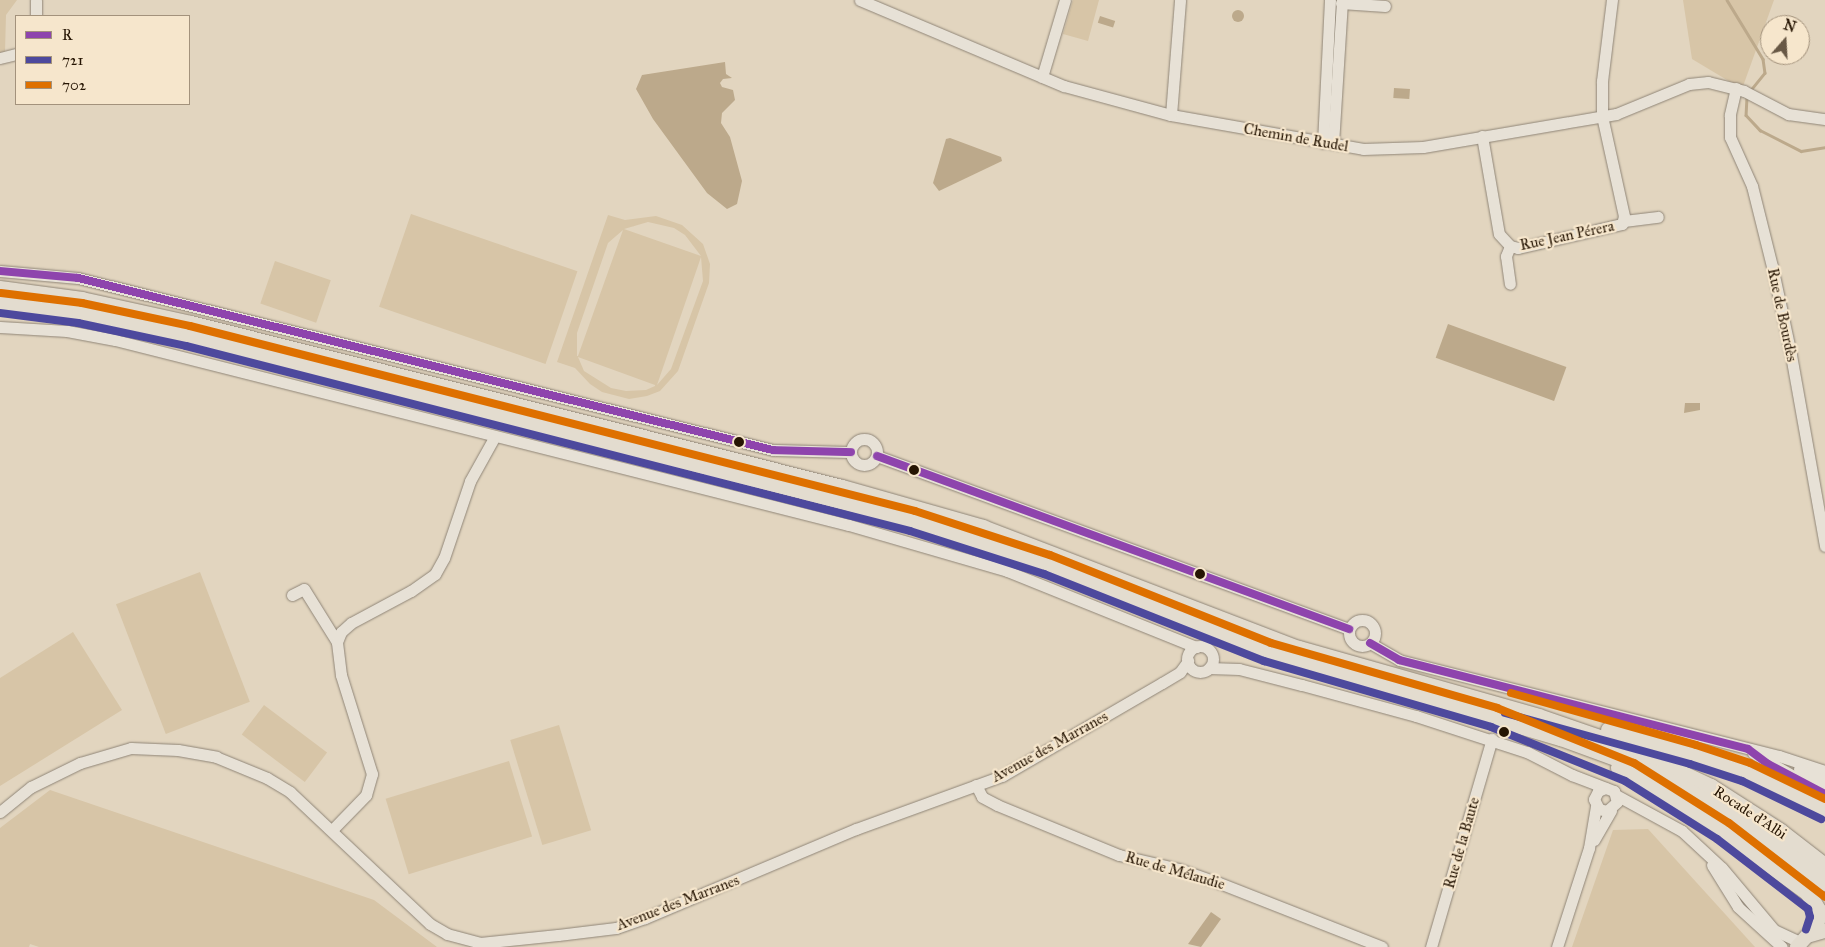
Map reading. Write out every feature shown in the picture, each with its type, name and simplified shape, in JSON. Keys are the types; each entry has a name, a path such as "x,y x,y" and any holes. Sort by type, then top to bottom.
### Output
{"highway":[{"name":"Rocade d'Albi","path":"0,290 82,300 200,326 914,507 1050,551 1299,650 1538,717 1623,746 1711,787 1782,832 1825,866"},
{"name":"Rocade d'Albi","path":"0,303 80,313 188,336 913,520 1047,565 1268,652 1494,718 1615,756 1683,786 1748,824 1825,883"},
{"path":"1299,650 1693,754 1746,772 1825,810"},
{"path":"1494,718 1630,772 1723,831 1817,903 1820,931"}],"main road":[{"path":"1799,944 1820,931"}],"street":[{"path":"36,0 36,15"},
{"name":"Chemin de Rudel","path":"860,0 1064,86 1171,115 1363,149 1423,147 1616,114 1689,84 1708,82 1745,92 1788,114 1825,119"},
{"path":"1042,77 1065,0"},
{"path":"1171,115 1180,0"},
{"name":"Rue Jean Pérera","path":"1612,0 1602,81 1602,116 1624,222"},
{"path":"1328,144 1338,1 1385,6"},
{"path":"0,58 15,54"},
{"name":"Rue de Bourdès","path":"1745,92 1730,115 1730,137 1752,186 1772,266 1792,355 1825,546"},
{"name":"Rue Jean Pérera","path":"1482,136 1499,234 1510,246 1518,248 1624,222 1658,217"},
{"name":"Rue Jean Pérera","path":"1510,246 1506,256 1510,284"},
{"path":"0,271 78,278 772,450 851,452"},
{"path":"0,327 66,332 115,340 966,557 1211,652 1239,669"},
{"path":"337,642 341,632 352,623 411,591 435,574 444,558 470,481 495,436"},
{"path":"867,439 876,446 877,456 872,463 863,465 855,462 851,452 856,442 867,439"},
{"path":"877,456 1350,629"},
{"path":"292,595 304,589 337,642 341,675 372,774 366,796 332,830"},
{"path":"1358,621 1369,622 1374,633 1370,643 1362,646 1354,644 1349,637 1350,629 1358,621"},
{"path":"1169,636 1188,658 1195,670 1209,668 1239,669 1492,739 1550,762 1572,775 1605,788 1659,817 1704,851 1774,930 1799,944"},
{"path":"1370,643 1399,660 1748,749 1825,771"},
{"path":"1188,658 1196,647"},
{"path":"1209,668 1213,660 1211,652"},
{"name":"Avenue des Marranes","path":"1180,672 1188,658"},
{"name":"Avenue des Marranes","path":"0,812 31,787 80,763 131,748 178,750 216,757 266,778 290,792 430,924 463,940 480,943 616,928 687,901 856,829 976,785 1042,755 1180,672 1195,670"},
{"name":"Rue de la Baute","path":"1431,947 1492,739"},
{"path":"1748,749 1768,764 1825,794"},
{"path":"1773,756 1825,782"},
{"path":"1572,775 1603,810 1612,809 1659,817"},
{"name":"Rue de Mélaudie","path":"976,785 982,797 998,805 1119,855 1211,880 1382,947"},
{"path":"1557,947 1589,848 1598,792 1605,788"},
{"path":"1589,848 1612,809 1616,795"},
{"path":"1704,851 1738,907 1782,947"}],"shaded area":[{"path":"0,0 17,0 6,15 5,52 0,54"},
{"path":"1073,0 1099,0 1088,41 1063,34"},
{"path":"1683,0 1774,0 1769,15 1760,15 1760,39 1742,89 1692,59"},
{"path":"1236,10 1240,10 1244,16 1240,22 1236,22 1232,18 1232,14"},
{"path":"1100,16 1115,21 1113,28 1098,23"},
{"path":"725,62 726,74 732,78 723,79 720,83 722,87 733,90 735,100 722,113 721,123 730,137 742,181 737,204 727,209 707,193 653,119 636,89 642,75"},
{"path":"1394,88 1410,89 1409,99 1393,98"},
{"path":"950,138 1001,157 1002,161 939,191 933,183 946,139"},
{"path":"411,214 577,271 546,364 379,307"},
{"path":"608,215 625,220 656,216 682,225 703,244 710,264 709,283 678,371 660,391 647,396 629,399 602,392 590,384 575,368 557,362","holes":["648,222 674,228 685,235 701,256 624,229","623,230 577,356 577,333 608,243","701,257 703,281 671,369 657,385","578,357 655,386 646,390 626,391 611,388 584,371"]},
{"path":"275,261 331,280 316,323 260,304"},
{"path":"1448,324 1566,367 1554,401 1436,358"},
{"path":"1685,403 1700,403 1700,410 1684,413"},
{"path":"200,572 250,702 166,734 116,604"},
{"path":"73,632 122,710 0,786 0,678"},
{"path":"264,705 327,753 305,782 242,735"},
{"path":"559,725 591,830 542,845 510,740"},
{"path":"509,761 532,837 409,874 386,799"},
{"path":"50,790 374,900 437,947 39,947 30,944 29,947 0,947 0,828"},
{"path":"1648,829 1755,947 1572,947 1613,830"},
{"path":"1211,912 1221,919 1201,947 1188,944"}],"waterway":[{"path":"1727,0 1763,59 1765,73 1751,90"},
{"path":"1747,97 1746,115 1760,130 1801,151 1825,147"}],"transit line":[{"name":"R","path":"0,271 78,278 773,450 851,452"},
{"name":"702","path":"1,293 82,303 190,326 915,511 1050,555 1271,643 1497,708 1634,763 1729,823 1825,897"},
{"name":"721","path":"0,313 78,323 186,346 910,531 1044,574 1264,661 1491,727 1625,781 1717,839 1808,909 1810,917 1806,929"},
{"name":"R","path":"877,456 1349,629"},
{"name":"R","path":"1370,643 1399,660 1748,749 1768,764 1825,794"},
{"name":"702","path":"1511,693 1696,745 1750,763 1825,799"},
{"name":"721","path":"1505,713 1690,764 1742,781 1821,819"}]}
